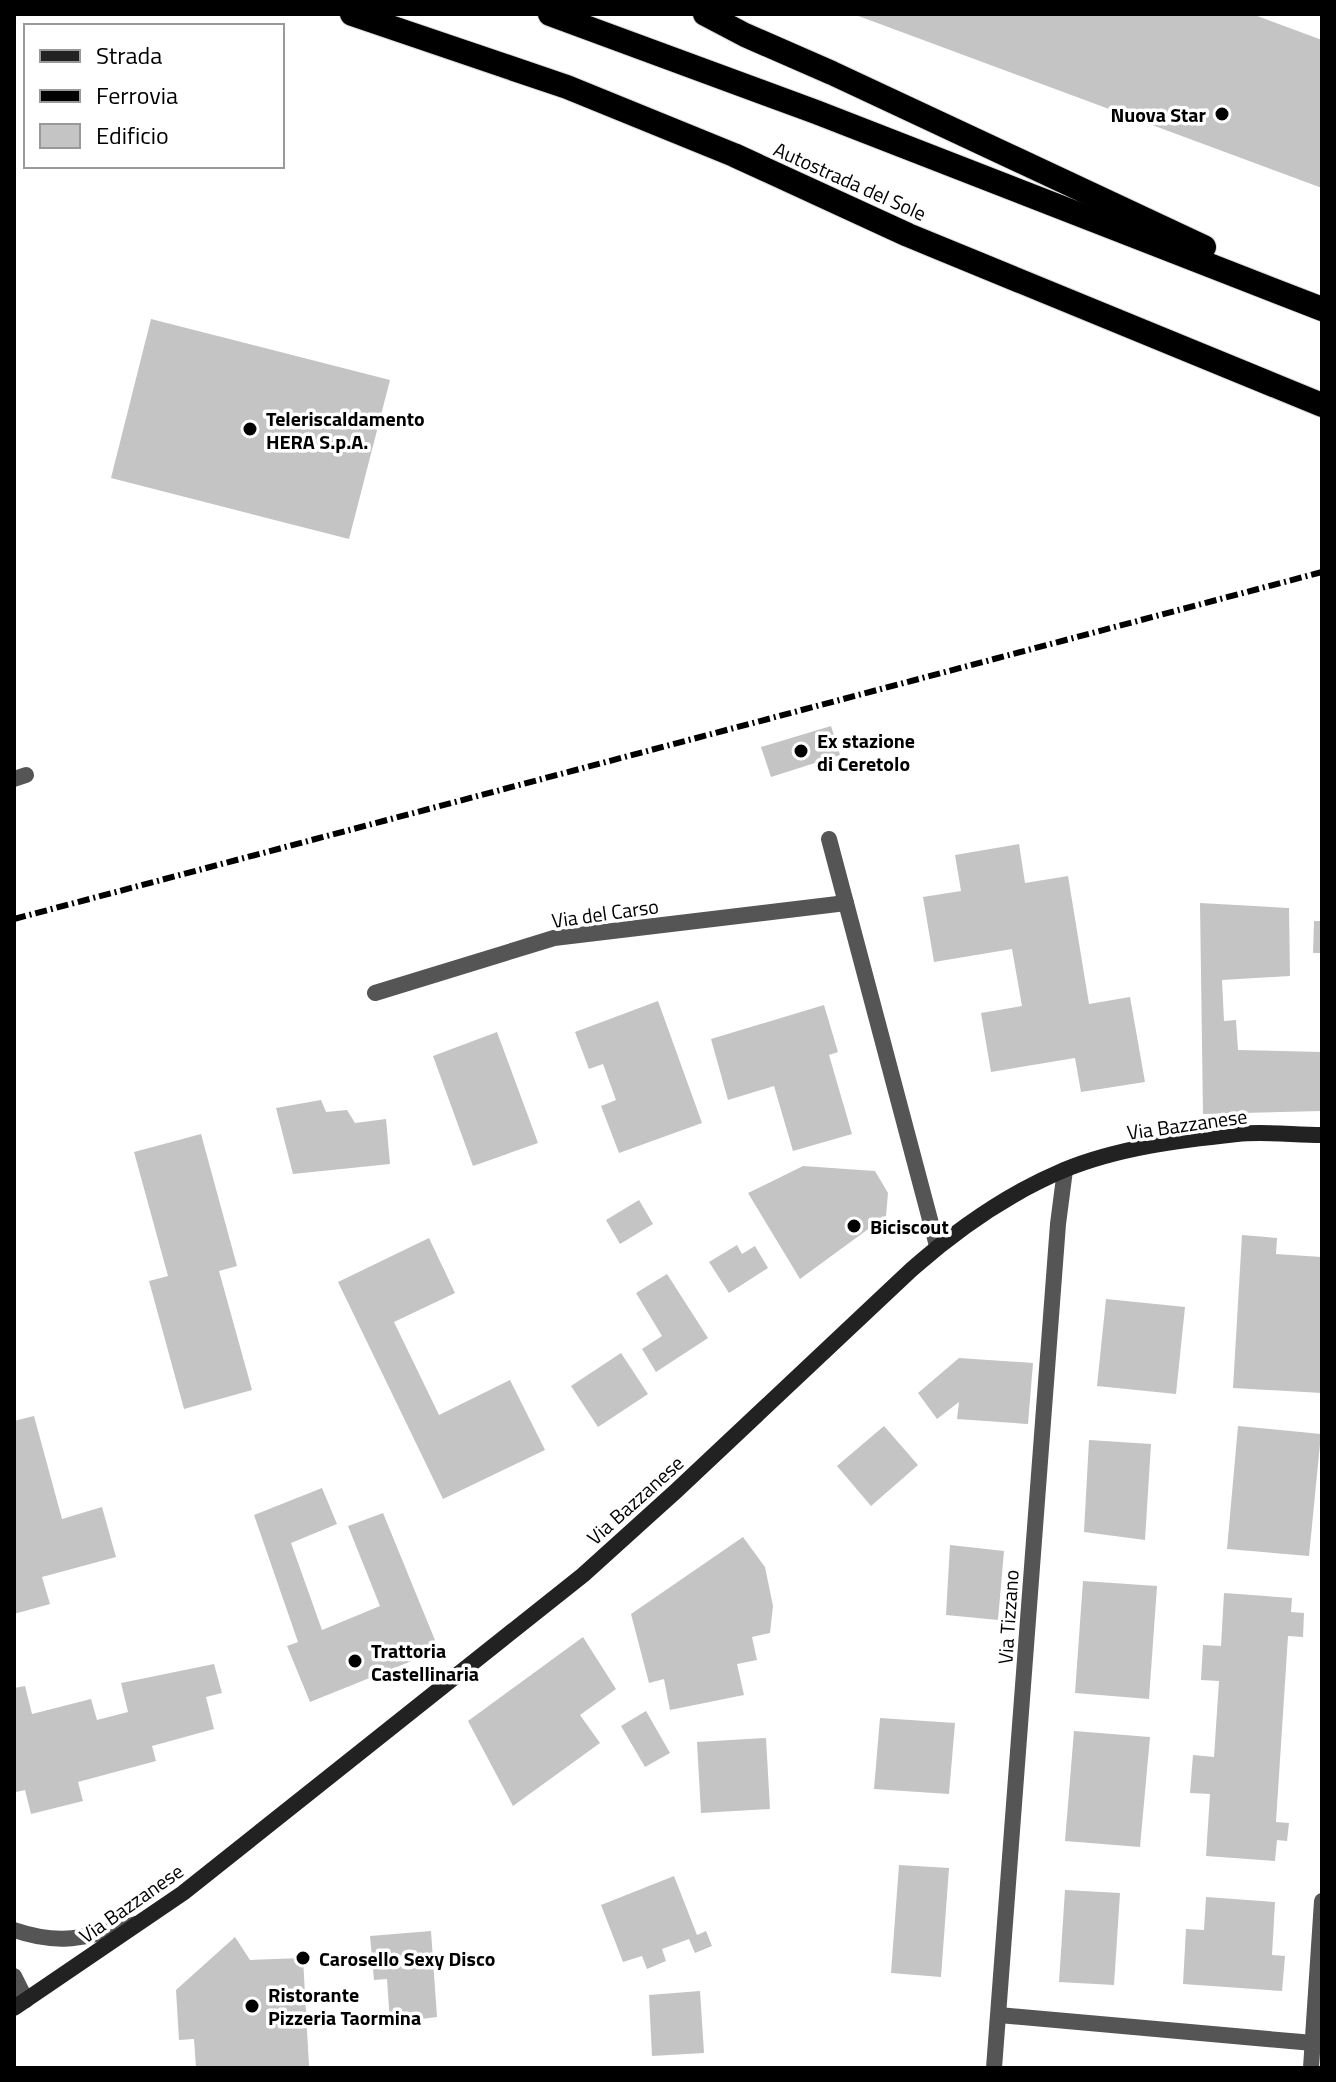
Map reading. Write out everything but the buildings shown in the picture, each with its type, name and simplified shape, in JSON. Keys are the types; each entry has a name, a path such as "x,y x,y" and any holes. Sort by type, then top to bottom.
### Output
{"highway":[{"name":"Autostrada del Sole","path":"352,14 567,87 706,143 908,235 1322,405"},
{"path":"550,14 816,112 1322,309"},
{"path":"705,14 1322,303"}],"main road":[{"name":"Via Bazzanese","path":"20,2004 183,1893 583,1575 937,1246 1001,1202 1065,1170 1126,1151 1239,1134 1322,1135"}],"street":[{"path":"829,839 937,1246"},
{"name":"Via del Carso","path":"375,993 554,938 846,903"},
{"name":"Via Tizzano","path":"994,2068 1058,1224 1065,1170"},
{"path":"1311,2068 1322,1901"},
{"path":"14,1930 36,1938 73,1940 137,1924"},
{"path":"14,1976 20,2004"},
{"path":"999,2015 1313,2043"}],"railway":[{"path":"14,919 1322,572"}],"place":[{"name":"Nuova Star","path":"1222,114"},
{"name":"Teleriscaldamento HERA S.p.A.","path":"250,429"},
{"name":"Ex stazione di Ceretolo","path":"801,751"},
{"name":"Biciscout","path":"854,1226"},
{"name":"Trattoria Castellinaria","path":"355,1661"},
{"name":"Carosello Sexy Disco","path":"303,1958"},
{"name":"Ristorante Pizzeria Taormina","path":"252,2006"}]}
